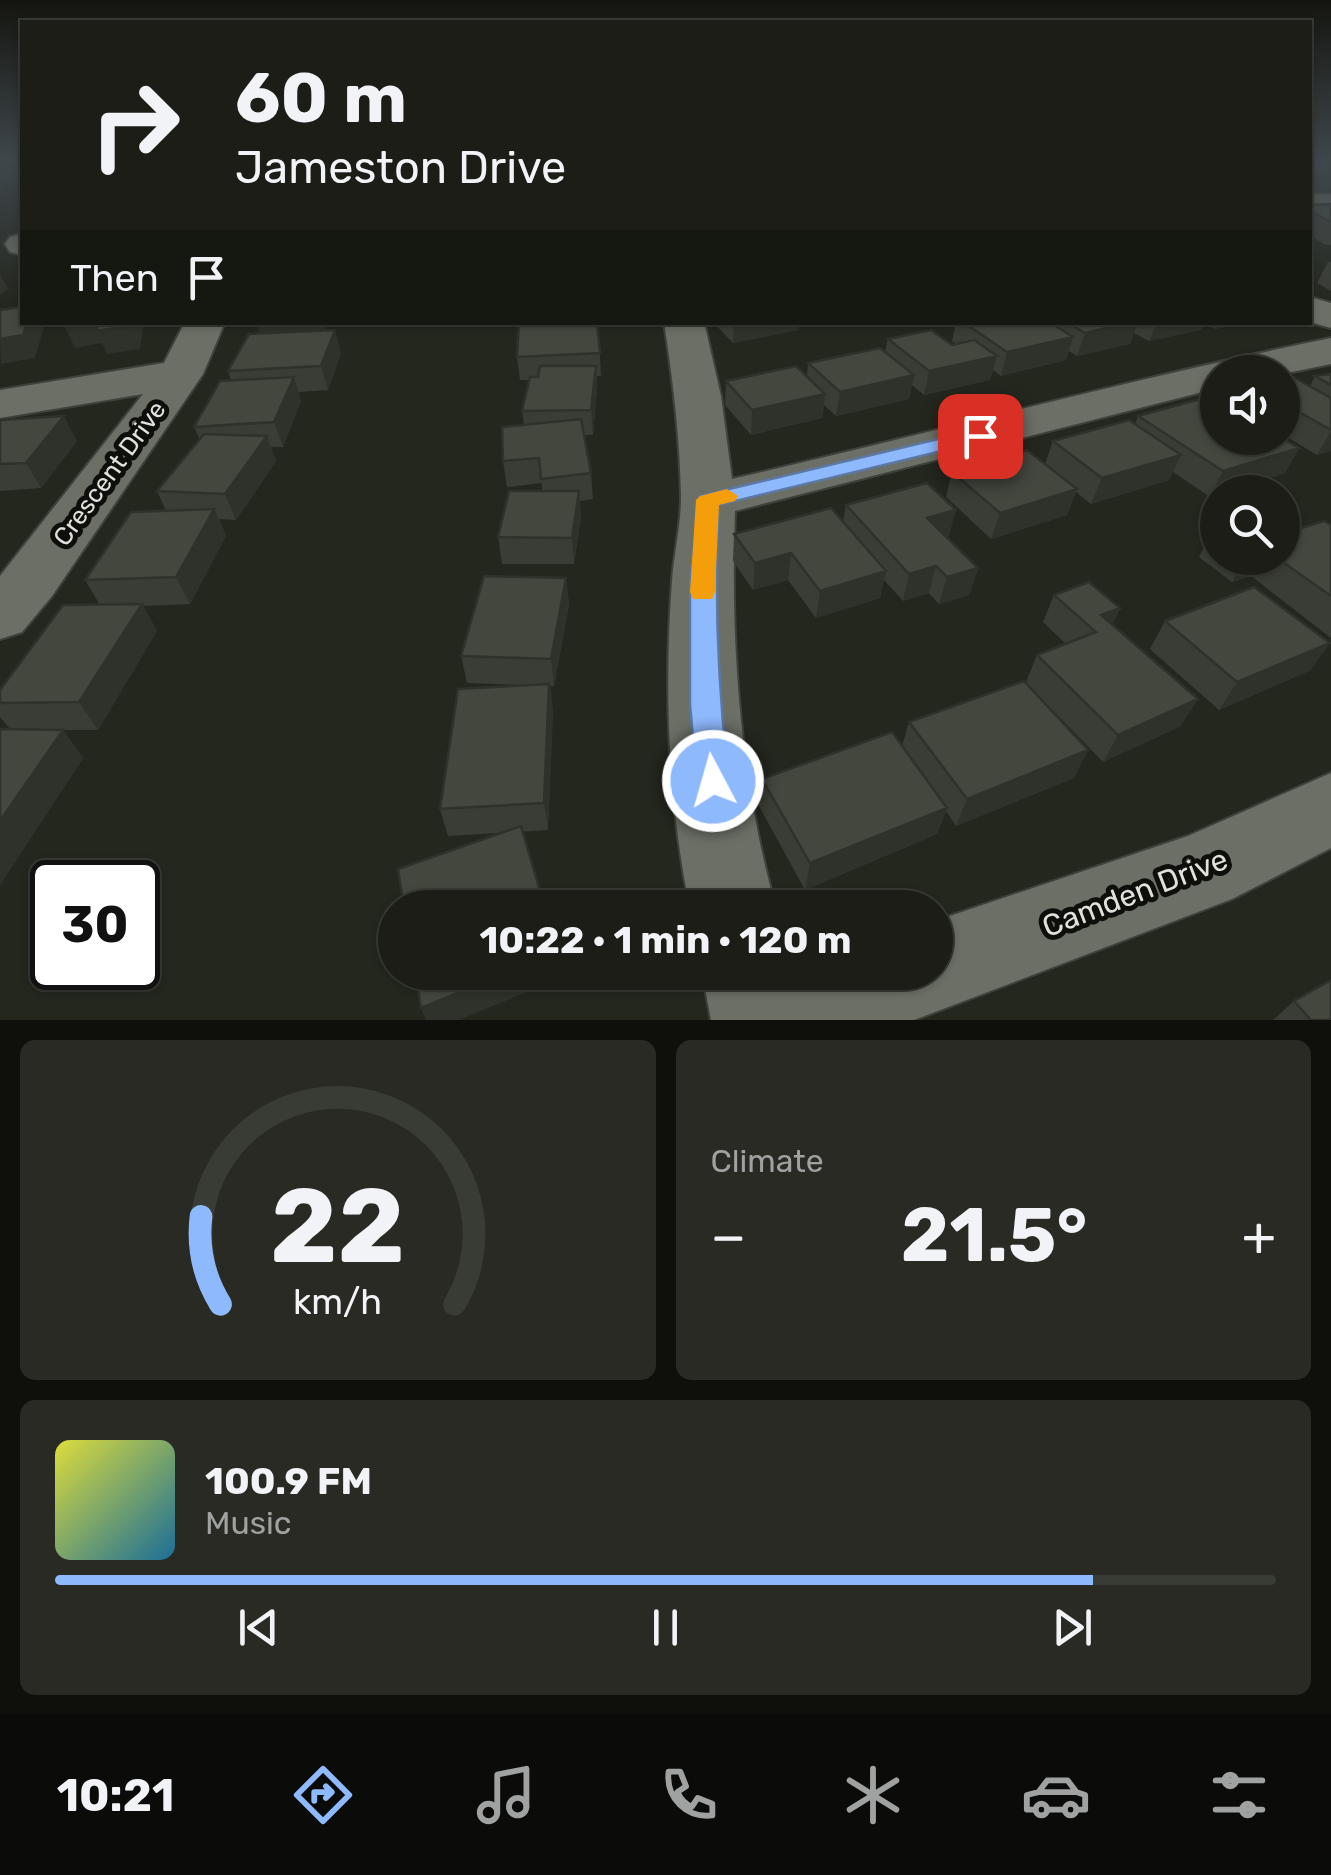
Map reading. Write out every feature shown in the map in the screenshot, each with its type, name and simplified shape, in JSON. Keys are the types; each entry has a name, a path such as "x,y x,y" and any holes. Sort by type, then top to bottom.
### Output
{"street":[{"name":"Crescent Drive","path":"0,616 31,580 181,374 204,325"},
{"path":"685,325 698,396 708,500 702,582 705,704 721,858 729,890"},
{"path":"1300,357 1331,351"},
{"path":"0,404 181,374"},
{"path":"708,500 946,445 1118,397 1200,379"},
{"name":"Camden Drive","path":"953,961 1202,871 1331,809"},
{"path":"752,990 759,1020"},
{"path":"788,1020 870,990"}],"building":[{"path":"1312,208 1331,208 1331,222 1312,212"},
{"path":"20,307 20,325 26,325 23,335 0,339 0,310"},
{"path":"97,325 130,325 130,326 96,331"},
{"path":"519,325 597,325 600,353 517,357"},
{"path":"967,325 1054,325 1073,337 1007,352"},
{"path":"1072,325 1119,325 1085,333"},
{"path":"335,330 321,366 228,371 249,334"},
{"path":"931,330 952,345 974,340 997,356 929,371 888,339"},
{"path":"880,348 914,375 840,392 808,363"},
{"path":"540,366 596,366 591,410 522,411 530,377 538,377"},
{"path":"796,366 825,394 752,410 726,381"},
{"path":"1331,374 1331,385 1315,376"},
{"path":"294,377 274,422 194,427 220,381"},
{"path":"1300,381 1331,398 1331,430 1300,413"},
{"path":"1200,399 1200,455 1276,455 1223,471 1138,416"},
{"path":"64,416 26,463 0,464 0,420"},
{"path":"581,419 591,473 541,479 539,458 503,461 502,427"},
{"path":"1129,420 1181,455 1102,478 1053,441"},
{"path":"204,434 267,436 225,494 157,491"},
{"path":"1027,450 1077,489 1000,513 952,472"},
{"path":"927,483 956,510 927,518 978,568 947,577 936,566 909,574 846,505"},
{"path":"509,491 579,491 572,538 498,537"},
{"path":"831,508 886,571 820,591 791,553 755,563 734,534"},
{"path":"214,509 176,577 85,580 131,512"},
{"path":"1324,521 1331,525 1331,596 1300,574 1300,528"},
{"path":"484,576 566,578 551,659 461,656"},
{"path":"1089,582 1120,608 1101,615 1198,699 1118,735 1037,655 1096,632 1054,595"},
{"path":"1254,587 1330,643 1237,682 1165,621"},
{"path":"142,604 79,702 0,703 0,690 63,605"},
{"path":"1024,681 1088,750 967,799 909,722"},
{"path":"549,684 544,803 440,809 458,689"},
{"path":"0,729 63,730 0,821"},
{"path":"892,732 947,808 810,863 762,779"},
{"path":"521,826 540,890 401,890 398,869"},
{"path":"1331,980 1331,1020 1311,1020 1294,1001"},
{"path":"418,990 465,990 421,1008"}],"slow traffic":[{"path":"702,592 708,500 727,496"}],"route":[{"path":"713,781 705,704 702,582 708,500 980,436"}]}
